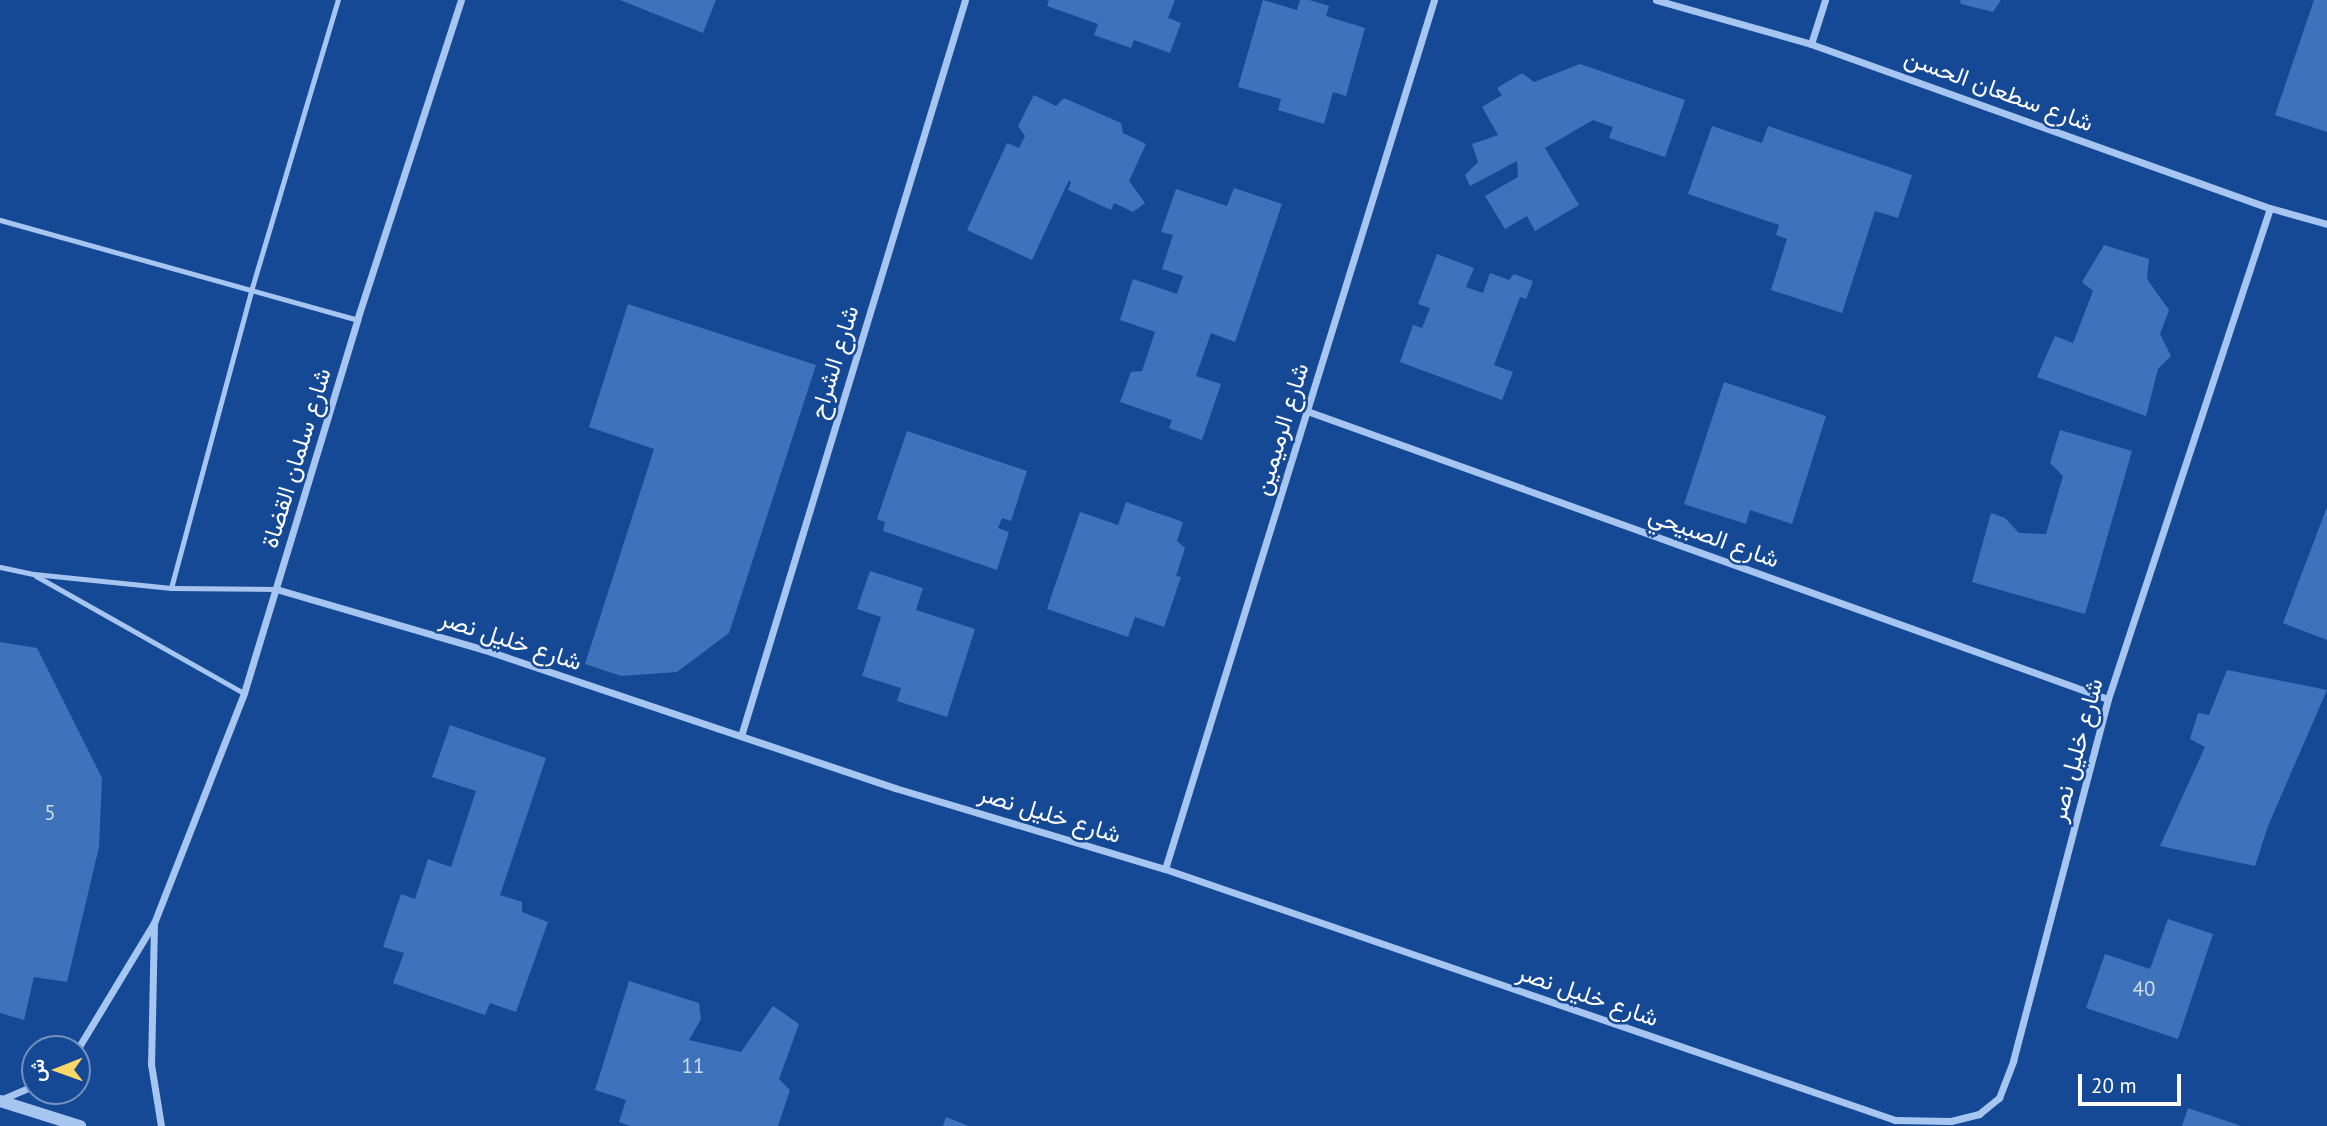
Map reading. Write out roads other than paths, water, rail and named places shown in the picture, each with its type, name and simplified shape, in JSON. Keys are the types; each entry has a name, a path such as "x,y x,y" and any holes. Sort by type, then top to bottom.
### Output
{"street":[{"name":"شارع سلمان القضاة","path":"89,1035 154,923 244,693 357,320 461,0"},
{"name":"شارع الشراح","path":"741,736 965,0"},
{"name":"شارع الرميمين","path":"1165,869 1434,0"},
{"name":"شارع سطعان الحسن","path":"1656,0 1811,44 2270,208 2327,224"},
{"path":"1811,44 1825,0"},
{"name":"شارع خليل نصر","path":"276,589 485,650 895,788 1165,869 1895,1120 1951,1121 1979,1114 1999,1098 2012,1061 2108,699 2270,208"},
{"name":"شارع الصبيحي","path":"1307,411 2108,699"},
{"name":"شارع سلمان القضاة","path":"154,923 150,1039 161,1126"},
{"path":"0,1100 21,1091"},
{"path":"0,1100 80,1126"}],"lane":[{"path":"171,588 251,290 338,0"},
{"path":"0,220 357,320"},
{"path":"0,567 34,574 171,588 276,589"},
{"path":"34,574 244,693"}]}
